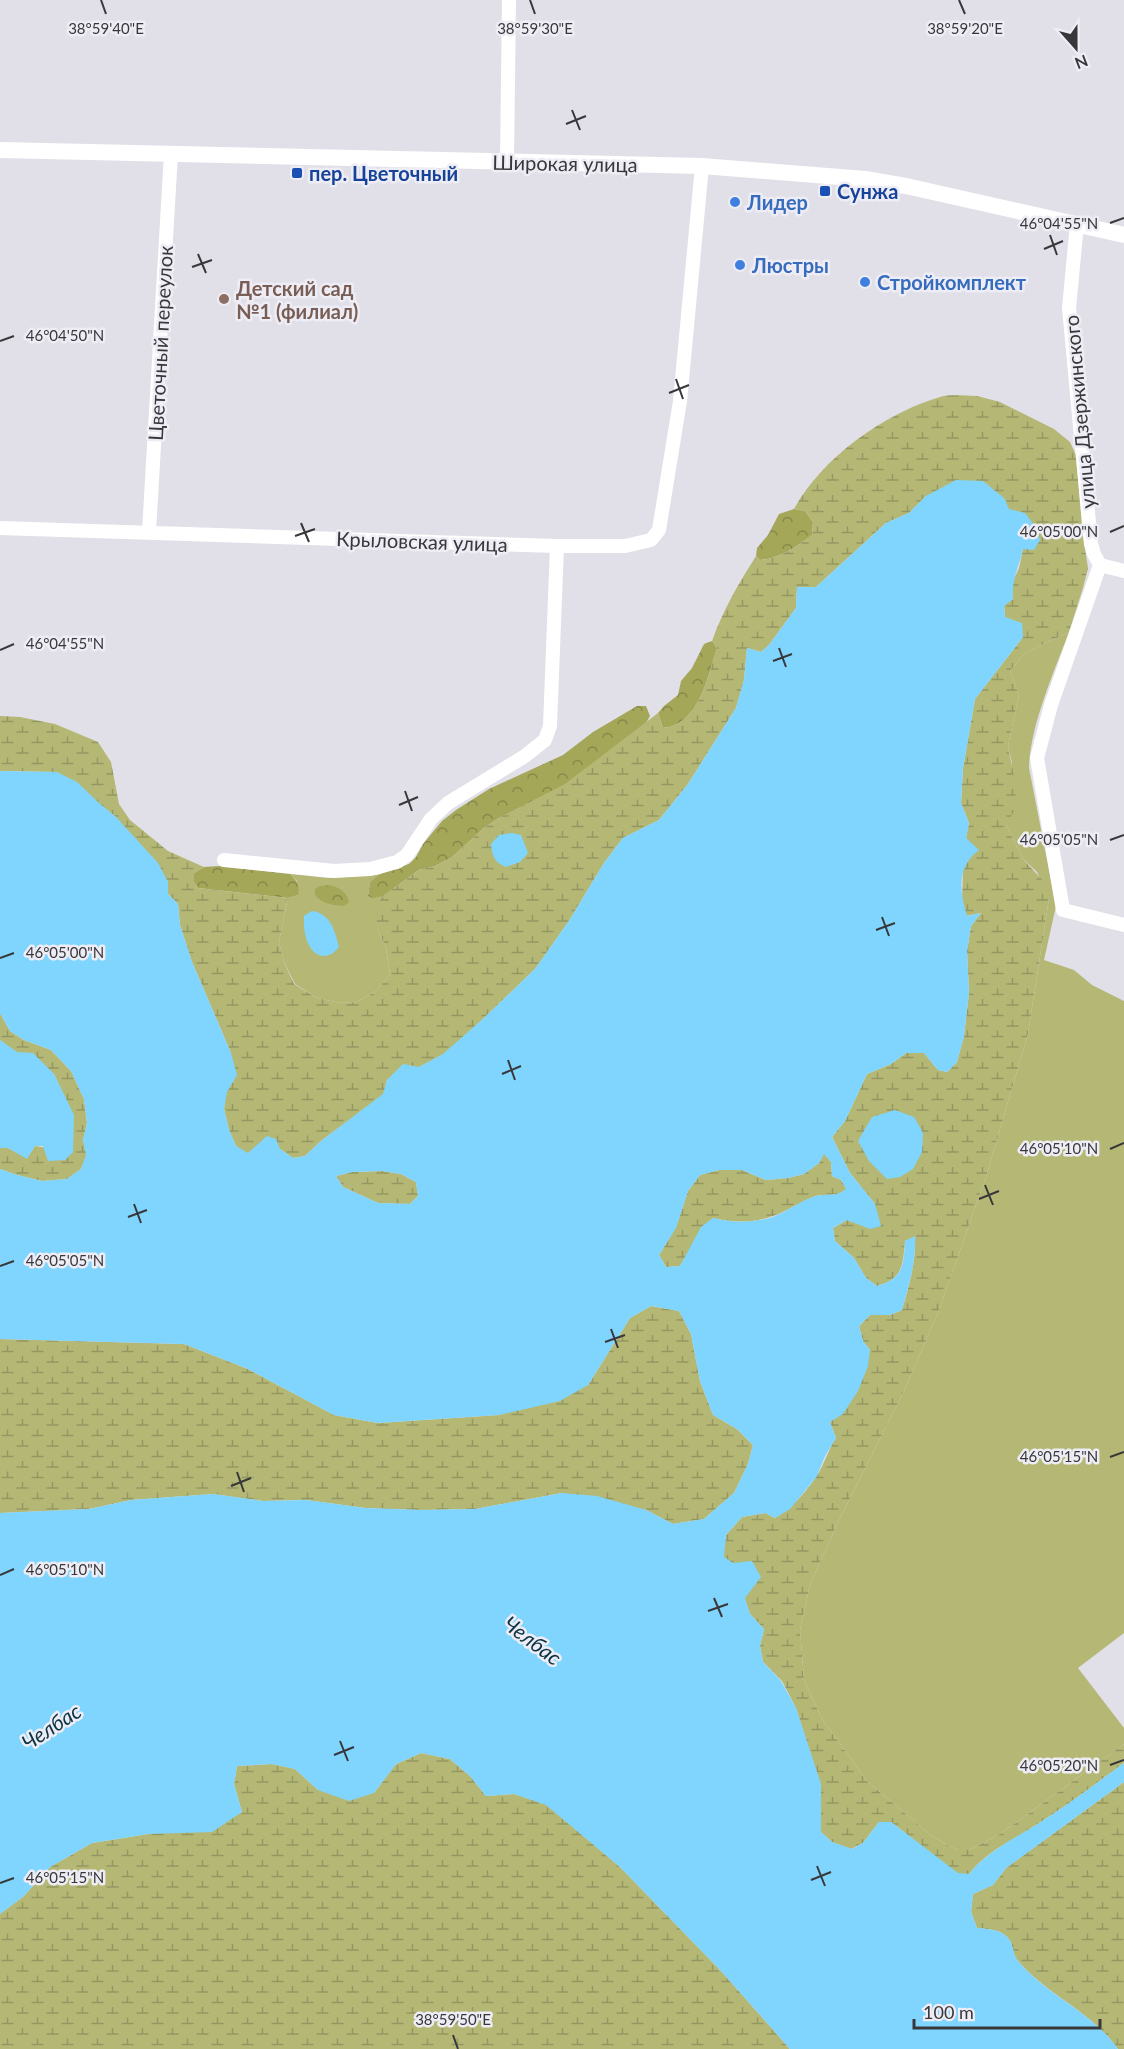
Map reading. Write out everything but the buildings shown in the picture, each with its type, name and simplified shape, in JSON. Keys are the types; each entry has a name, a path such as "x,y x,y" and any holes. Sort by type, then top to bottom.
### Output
{"street":[{"path":"507,162 509,0"},
{"name":"Широкая улица","path":"0,150 702,166 865,179 906,186 1124,235"},
{"name":"Цветочный переулок","path":"149,532 171,153"},
{"name":"Крыловская улица","path":"0,528 557,546 633,545 651,540 659,530 680,401 702,166"},
{"name":"улица Дзержинского","path":"1077,224 1069,308 1092,544 1100,565"},
{"path":"224,860 334,871 370,869 397,862 407,855 431,819 448,802 525,756 545,740 550,726 557,546"},
{"path":"1124,571 1100,565 1051,705 1037,758 1063,910 1124,924"}],"green space":[{"path":"977,396 1000,402 1054,429 1070,442 1076,455 1088,568 1083,588 1069,632 1025,653 1010,671 1019,695 1008,746 1016,786 1015,810 1006,824 1023,859 1048,886 1049,898 1028,1034 986,1177 939,1310 904,1391 838,1522 810,1585 800,1630 804,1680 822,1719 867,1781 933,1837 957,1850 969,1850 1000,1834 1124,1744 1124,1763 1059,1810 992,1852 969,1874 958,1874 891,1822 879,1822 863,1843 851,1849 832,1842 821,1832 820,1811 806,1740 796,1708 782,1681 763,1662 760,1646 764,1629 750,1614 732,1563 723,1557 726,1535 742,1517 765,1513 775,1518 798,1500 816,1477 836,1438 830,1422 870,1350 863,1341 859,1326 870,1315 890,1315 902,1310 907,1292 913,1265 915,1237 905,1241 902,1264 897,1275 877,1286 866,1278 854,1258 835,1241 833,1228 847,1220 870,1228 875,1204 850,1173 832,1137 845,1121 867,1074 891,1064 906,1053 924,1053 938,1070 947,1072 957,1062 964,1036 969,992 967,951 971,926 981,913 966,916 962,900 963,869 971,856 966,838 969,823 961,803 963,768 975,699 1023,637 1005,617 1004,605 1013,599 1011,585 1019,568 1023,549 1004,498 926,496 909,513 886,523 816,587 797,587 796,608 769,645 761,652 747,648 744,680 736,708 688,784 659,820 623,838 604,863 569,921 535,969 444,1054 387,1080 384,1094 321,1141 305,1156 293,1158 280,1149 248,1154 236,1146 224,1109 231,1053 192,962 180,925 178,904 168,894 168,882 116,817 57,772 0,771 0,716 20,717 55,724 98,742 111,762 119,804 130,820 168,851 204,867 194,873 194,882 198,888 288,898 279,942 284,962 294,984 317,998 340,1003 356,1002 375,992 390,975 386,947 377,929 376,907 383,896 419,870 435,866 451,858 484,828 499,818 565,784 658,713 663,728 675,725 685,718 694,709 705,685 717,648 712,641 721,618 756,556 761,560 781,555 812,535 813,522 805,511 794,509 821,472 856,440 897,415 940,397"},
{"path":"794,509 805,511 813,522 812,535 788,551 760,560 756,556 757,548 768,535 779,514"},
{"path":"1069,632 1038,717 1029,768 1056,906 1044,960 1074,970 1092,985 1124,1001 1124,1633 1078,1668 1124,1728 1124,1744 1000,1834 969,1850 957,1850 933,1837 867,1781 822,1719 804,1680 800,1630 810,1585 838,1522 904,1391 939,1310 986,1177 1028,1034 1049,898 1037,872 1023,859 1006,824 1012,763 1008,746 1019,695 1010,671 1025,653"},
{"path":"712,641 717,648 705,685 694,709 675,725 663,728 658,713 678,695 681,681 692,668 704,644"},
{"path":"637,706 646,706 650,716 646,723 565,785 499,818 484,828 451,858 435,866 419,870 383,896 373,898 368,896 370,882 378,875 409,864 442,821 456,810 489,789 563,755 593,732"},
{"path":"219,866 290,874 299,888 298,895 288,898 198,888 194,882 194,873 204,867"},
{"path":"290,874 328,878 378,875 370,882 368,896 395,888 383,896 377,929 386,947 390,975 375,992 356,1002 340,1003 317,998 295,984 284,962 279,942 288,898 298,895 297,881"},
{"path":"330,885 342,891 349,902 344,906 332,904 324,902 315,895 315,889"},
{"path":"0,1013 10,1031 24,1040 51,1050 71,1071 84,1099 87,1123 83,1140 87,1155 81,1169 67,1179 42,1181 0,1169 0,1148 8,1148 27,1158 35,1146 73,1152 73,1115 54,1074 17,1053 0,1040"},
{"path":"824,1153 831,1162 832,1176 841,1180 847,1189 835,1194 816,1196 779,1214 758,1220 728,1221 713,1218 680,1266 666,1267 659,1255 676,1227 688,1191 700,1175 719,1170 742,1170 766,1180 788,1178 804,1174 819,1163"},
{"path":"382,1171 401,1174 416,1182 418,1196 410,1204 378,1203 343,1187 336,1176 352,1172"},
{"path":"651,1306 679,1311 691,1334 700,1381 713,1415 737,1429 753,1445 748,1464 734,1493 704,1519 673,1524 646,1510 562,1493 475,1509 365,1508 306,1500 263,1501 213,1494 131,1500 89,1509 0,1513 0,1339 184,1344 248,1369 334,1415 378,1423 499,1415 588,1385 630,1318"},
{"path":"421,1753 450,1759 470,1776 486,1796 514,1794 546,1804 620,1867 721,1971 790,2049 0,2049 0,1914 24,1896 50,1867 92,1843 148,1834 242,1812 234,1784 237,1766 272,1764 295,1769 318,1790 374,1793 396,1764"},
{"path":"1124,1782 1124,2049 1118,2049 1095,2024 1030,1973 1016,1958 1011,1942 1004,1934 977,1928 971,1912 973,1894 993,1885 1006,1868"}],"water":[{"name":"Челбас","path":"956,480 983,481 1004,498 1009,509 1025,513 1034,525 1040,540 1034,550 1023,549 1014,580 1013,599 1004,606 1005,617 1022,623 1023,637 975,699 963,768 961,803 969,823 966,838 979,850 972,856 963,871 962,897 967,916 981,913 971,926 967,951 969,992 964,1036 957,1062 947,1072 938,1070 924,1053 906,1053 891,1064 867,1074 845,1121 832,1137 850,1173 875,1204 881,1226 870,1229 847,1220 833,1228 835,1241 854,1258 866,1278 877,1286 897,1275 903,1264 905,1241 915,1236 913,1264 907,1292 902,1310 890,1315 870,1315 859,1326 863,1341 870,1350 868,1366 858,1391 843,1414 830,1422 836,1438 817,1476 790,1509 775,1518 765,1513 742,1517 726,1535 724,1557 733,1563 752,1561 761,1577 745,1598 750,1614 764,1629 760,1646 763,1662 781,1681 796,1708 821,1784 821,1832 832,1842 852,1849 863,1843 879,1822 891,1822 958,1873 969,1874 992,1853 1059,1810 1124,1763 1124,1782 1006,1868 993,1885 973,1894 971,1912 977,1928 1004,1934 1011,1942 1016,1958 1029,1973 1095,2024 1118,2049 790,2049 721,1971 620,1867 546,1805 514,1794 486,1796 470,1776 450,1759 421,1753 396,1764 374,1793 349,1801 318,1790 295,1769 272,1764 237,1766 234,1784 242,1812 212,1832 148,1834 92,1843 50,1867 24,1896 0,1914 0,1513 89,1509 131,1500 213,1494 263,1501 306,1500 365,1508 475,1509 562,1493 597,1496 646,1510 673,1524 704,1519 734,1493 748,1464 753,1445 737,1429 713,1415 700,1381 691,1334 679,1311 651,1306 630,1318 588,1385 560,1401 499,1415 378,1423 334,1415 248,1369 184,1344 0,1339 0,1169 42,1181 67,1179 81,1169 86,1155 83,1140 87,1123 84,1099 71,1071 51,1050 24,1040 10,1031 0,1013 0,771 57,772 77,782 116,817 158,863 168,882 168,894 178,904 180,925 192,962 231,1053 237,1075 227,1092 224,1109 236,1146 248,1153 267,1136 276,1139 280,1149 293,1158 305,1156 383,1094 387,1080 403,1064 419,1067 443,1054 535,969 569,921 604,863 623,838 659,820 688,784 736,708 744,680 747,648 761,652 769,645 796,608 797,587 816,587 886,523 909,513 926,496","holes":["824,1154 831,1162 832,1176 841,1180 846,1189 842,1192 810,1198 766,1219 743,1222 713,1218 701,1227 680,1266 666,1267 659,1255 676,1228 688,1191 700,1175 719,1170 742,1170 766,1180 788,1178 804,1174 819,1163","382,1171 401,1174 416,1182 418,1196 410,1204 378,1203 343,1187 336,1176 352,1172"]},
{"path":"512,833 521,835 528,853 520,862 506,867 495,858 491,844 499,835"},
{"path":"312,911 323,915 331,924 339,947 332,954 322,956 312,950 309,945 305,933 304,916"},
{"path":"0,1040 17,1052 33,1053 54,1074 74,1115 73,1152 65,1160 48,1161 43,1146 35,1146 27,1159 8,1148 0,1148"},
{"path":"895,1110 914,1117 923,1133 922,1152 913,1169 900,1177 887,1179 869,1161 858,1141 872,1117"}],"place":[{"name":"пер. Цветочный","path":"297,173"},
{"name":"Сунжа","path":"825,191"},
{"name":"Лидер","path":"735,202"},
{"name":"Люстры","path":"740,265"},
{"name":"Стройкомплект","path":"865,282"},
{"name":"Детский сад №1 (филиал)","path":"224,299"}]}
